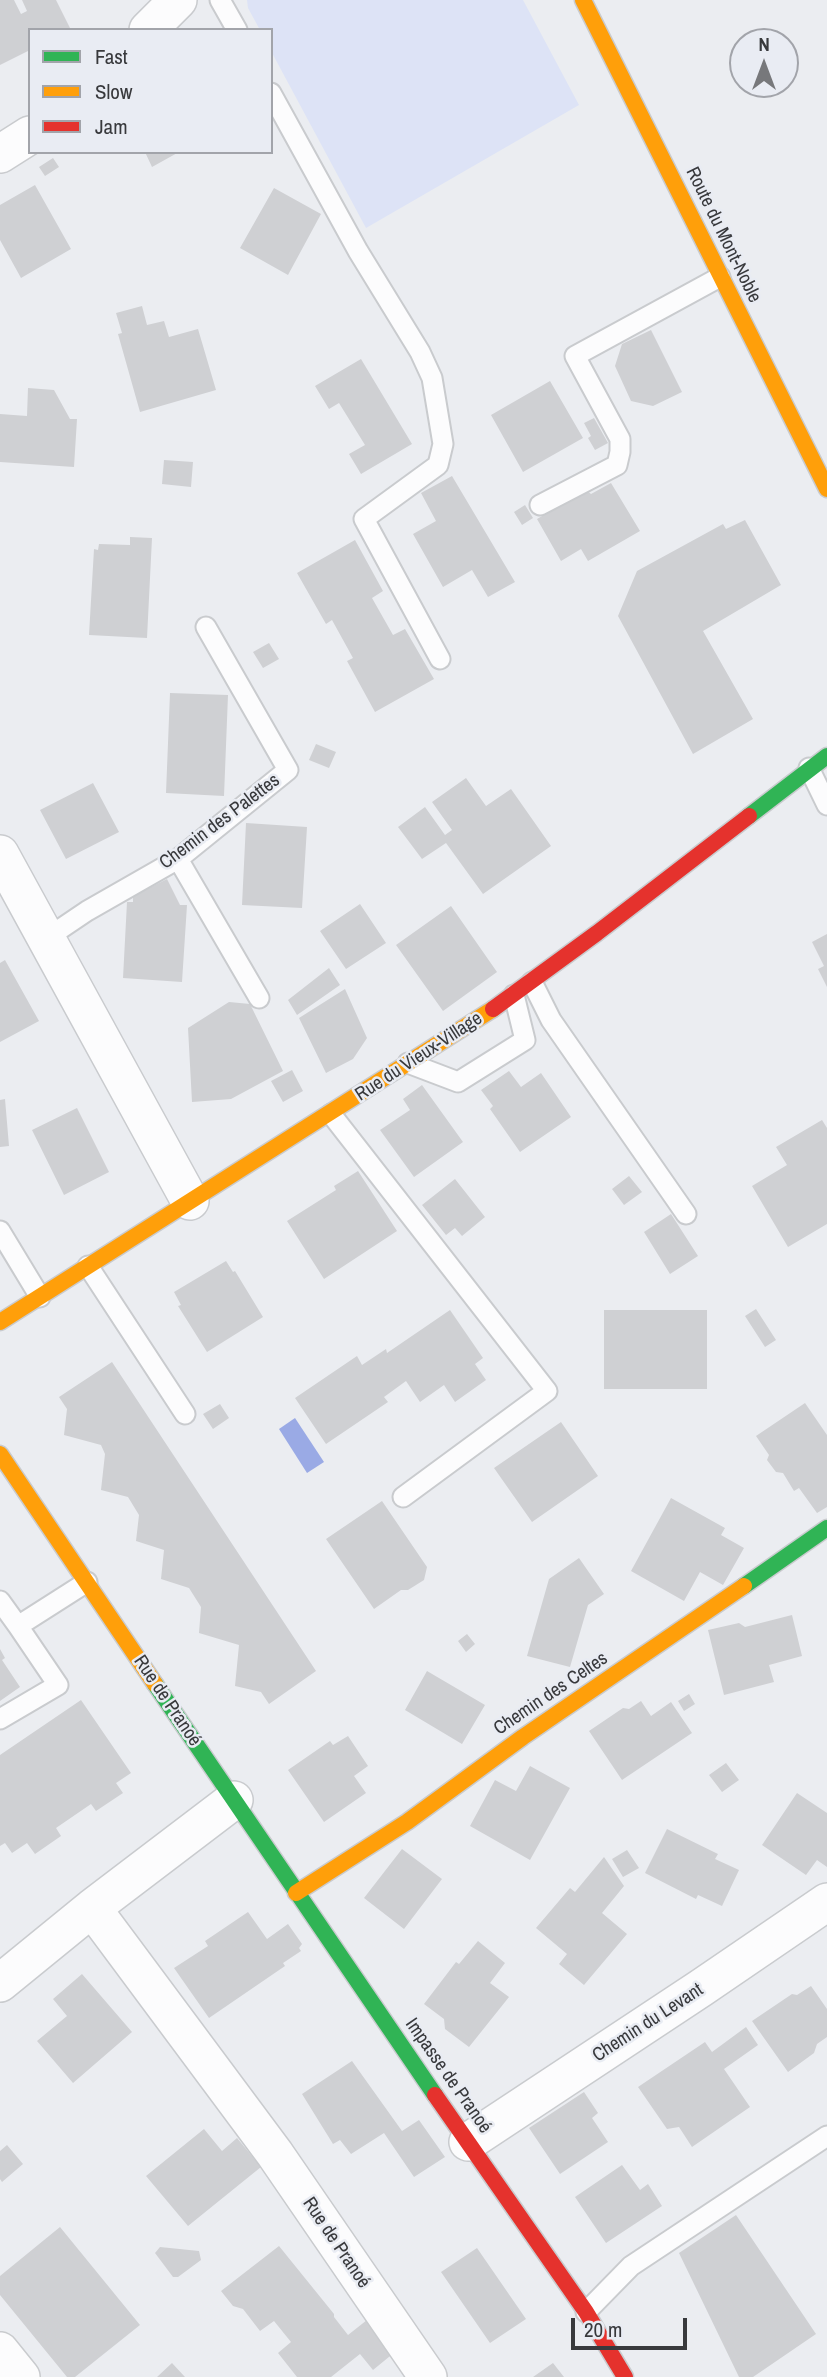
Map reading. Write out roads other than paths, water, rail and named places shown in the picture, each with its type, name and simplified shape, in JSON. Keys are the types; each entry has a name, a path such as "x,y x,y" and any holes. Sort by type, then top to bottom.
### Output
{"street":[{"path":"150,28 178,0"},
{"name":"Route du Mont-Noble","path":"583,0 827,489"},
{"path":"0,155 28,136"},
{"name":"Rue du Vieux-Village","path":"0,1322 331,1114 514,995 820,758"},
{"path":"0,853 190,1201"},
{"name":"Rue de Pranoé","path":"0,1454 234,1800"},
{"name":"Chemin des Celtes","path":"296,1893 407,1822 523,1737 827,1528"},
{"path":"0,1983 92,1908 234,1800"},
{"name":"Impasse de Pranoé","path":"234,1800 586,2312 625,2377"},
{"name":"Chemin du Levant","path":"468,2142 827,1902"},
{"name":"Rue de Pranoé","path":"92,1908 275,2154 428,2377"},
{"path":"0,2351 21,2377"}],"lane":[{"path":"220,0 236,28"},
{"path":"273,97 358,251 420,352 432,378 443,444 438,465 364,519 440,659"},
{"path":"540,505 617,465 620,439 575,356 720,277"},
{"name":"Chemin des Palettes","path":"47,938 87,911 178,859 288,770 206,627"},
{"path":"820,758 827,805"},
{"path":"178,859 259,998"},
{"path":"532,982 551,1020 686,1214"},
{"path":"408,1063 458,1082 525,1040 514,995"},
{"path":"331,1114 547,1391 403,1497"},
{"path":"0,1231 40,1297"},
{"path":"88,1266 185,1414"},
{"path":"18,1626 87,1582"},
{"path":"0,1601 58,1685 0,1719"},
{"path":"586,2312 631,2266 827,2136"}],"water":[{"path":"295,1418 324,1462 307,1473 279,1429"}]}
